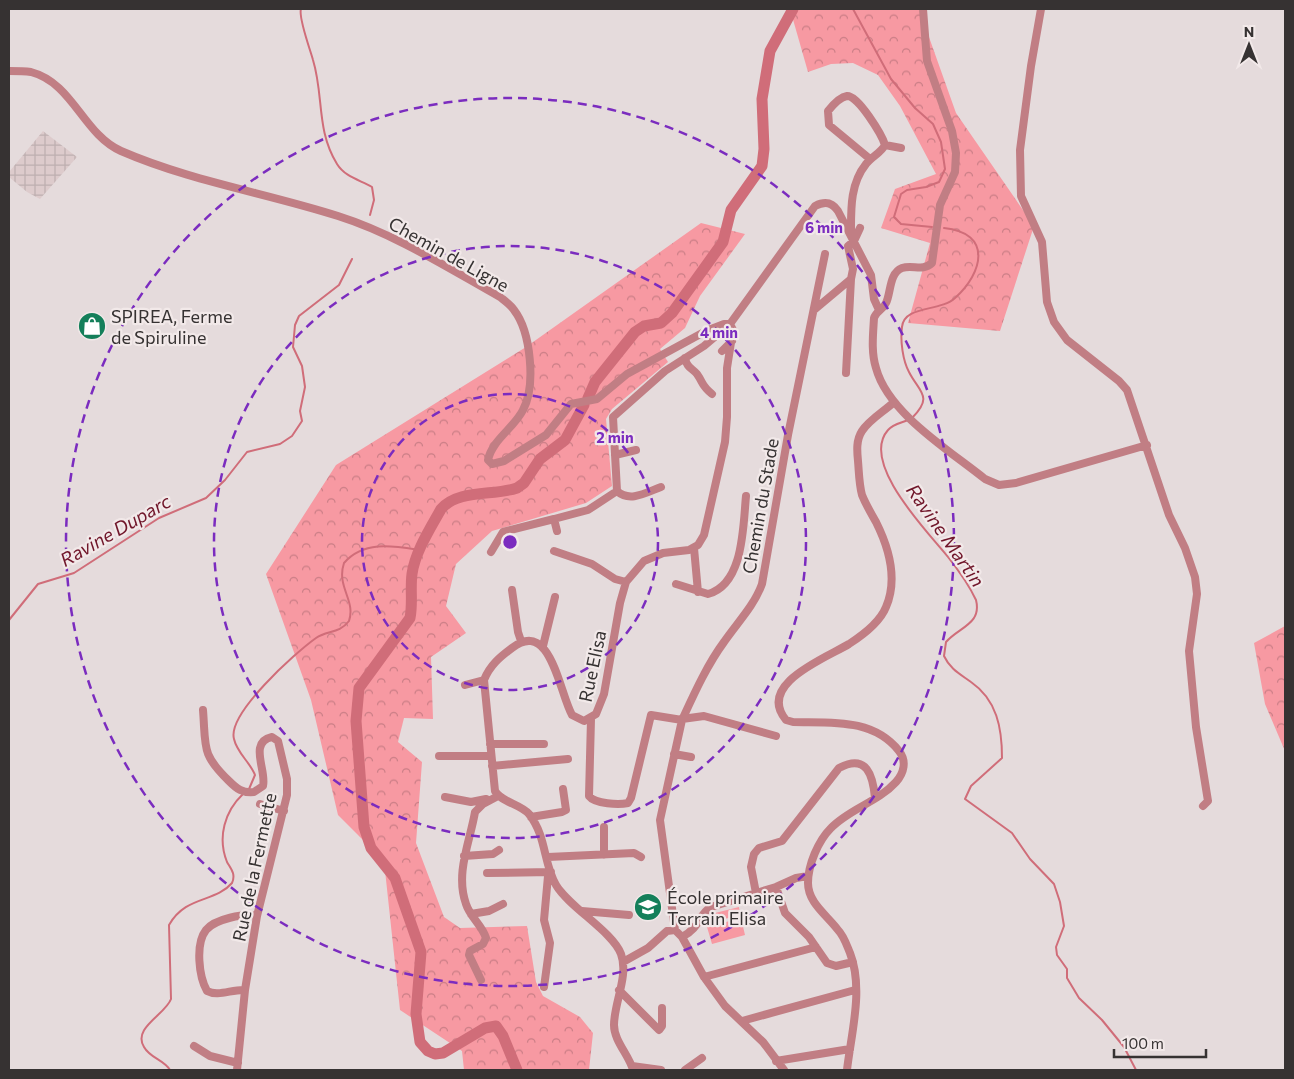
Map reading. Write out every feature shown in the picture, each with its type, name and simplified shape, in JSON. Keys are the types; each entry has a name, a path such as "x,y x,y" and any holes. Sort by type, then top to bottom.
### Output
{"street":[{"path":"923,9 927,61 952,131 956,153 955,172 940,205 932,262 921,268 908,267 899,270 894,277 886,305 879,310 874,318 874,361 893,403 916,424 985,479 999,485 1016,483 1147,445"},
{"path":"1041,9 1020,150 1021,196 1042,242 1047,302 1054,322 1067,340 1119,381 1127,390 1169,515 1188,556 1195,577 1197,594 1189,651 1196,728 1208,801 1202,806"},
{"path":"9,71 20,71"},
{"path":"9,76 20,71"},
{"name":"Chemin de Ligne","path":"20,71 39,75 59,88 76,105 99,138 113,147 162,166 360,224 500,297 515,311 522,326 531,374 529,394 523,410 491,452 488,460 492,464 504,461 546,435 571,404 597,399 627,374 706,331 724,324 730,324"},
{"path":"870,159 829,125 827,115 831,107 843,97 848,96 855,99 871,118 885,145"},
{"path":"853,238 854,189 858,176 870,159 885,145"},
{"path":"885,145 900,148"},
{"path":"617,490 613,417 665,371 730,324 815,206 826,203 835,206 871,275 874,299 879,310"},
{"path":"846,373 852,269 848,246 860,228"},
{"name":"Chemin du Stade","path":"675,930 660,825 661,810 682,720 722,643 754,600 762,584 788,435 825,254"},
{"path":"814,310 851,279"},
{"path":"698,592 694,548 711,521 725,442 727,368 733,330 730,324"},
{"path":"722,351 732,342"},
{"path":"685,358 688,368 697,374 701,384 712,394"},
{"path":"847,1070 855,990 853,962 840,932 810,897 808,876 819,844 830,828 896,782 903,770 903,756 876,732 858,725 793,722 786,720 779,706 779,697 784,687 800,671 849,643 873,625 885,609 893,587 892,575 884,543 862,494 857,447 864,428 893,403"},
{"path":"615,455 636,450"},
{"path":"617,490 627,496 635,496 661,487"},
{"path":"491,552 503,532 588,510 617,490"},
{"path":"676,584 698,592 712,593 724,585 735,569 746,496"},
{"path":"554,519 558,531"},
{"name":"Rue Elisa","path":"543,646 551,661 572,715 584,721 591,719 596,714 604,694 620,602 626,582 637,567 653,556 694,548"},
{"path":"554,551 586,562 616,580 626,582"},
{"path":"512,590 521,642"},
{"path":"498,796 494,784 484,680 493,664 521,642 533,640 543,646 555,598"},
{"path":"464,685 484,680"},
{"name":"Rue de la Fermette","path":"194,1046 210,1056 237,1066 245,990 257,916 273,846 284,811 287,780 279,745 272,737 264,741 259,750 264,772 263,786 260,789 246,792 238,790 210,761 206,750 203,710"},
{"path":"591,719 589,796 593,800 623,804 628,803 631,798 651,715 682,720 704,716 776,736"},
{"path":"490,744 544,744"},
{"path":"674,754 691,757"},
{"path":"439,756 491,756"},
{"path":"492,766 568,759"},
{"path":"756,893 751,867 754,854 759,848 782,841 839,768 851,763 865,767 871,774 874,782 875,798"},
{"path":"531,817 566,810 563,789"},
{"path":"482,980 469,955 470,951 483,944 486,938 471,914 464,896 464,856 473,830 475,812 483,804 498,796"},
{"path":"444,797 471,802 498,796 517,804 531,817 541,835 551,872 560,891 620,952 623,962 614,1031 633,1068 661,1070"},
{"path":"260,804 284,811"},
{"path":"604,827 604,855"},
{"path":"464,856 493,854 499,850"},
{"path":"548,857 634,853 642,858"},
{"path":"487,874 551,872"},
{"path":"544,987 550,943 544,914 548,876 551,872"},
{"path":"682,937 698,926 704,913 711,907 776,887 796,878 808,876"},
{"path":"776,887 785,913 830,965 853,962"},
{"path":"471,914 489,910 503,904"},
{"path":"580,910 598,914 629,915"},
{"path":"245,990 231,990 216,995 207,991 201,974 201,943 205,931 214,925 243,914 257,916"},
{"path":"623,962 630,956 648,948 667,931 675,930 682,937 704,978 725,1006 763,1042 784,1070"},
{"path":"704,978 816,947"},
{"path":"619,990 658,1030 662,1026 662,1008"},
{"path":"742,1021 855,990"},
{"path":"776,1061 850,1049"},
{"path":"685,1070 702,1058"}],"shaded area":[{"path":"43,131 77,157 40,199 27,192 9,177 9,172"}],"green space":[{"path":"790,9 919,9 956,113 1034,226 1000,331 908,323 930,243 881,228 895,189 936,174 900,106 878,75 853,63 831,64 808,72"},
{"path":"701,223 745,234 700,296 685,328 660,349 668,362 612,409 606,419 612,486 586,503 492,531 456,564 446,606 466,633 431,657 433,719 404,718 398,742 422,762 416,843 444,917 460,928 527,926 536,982 543,996 580,1017 593,1033 589,1070 464,1070 462,1051 400,1010 384,861 338,815 311,700 266,574 336,465 526,347"},
{"path":"1285,626 1285,751 1265,704 1254,643"},
{"path":"739,907 740,915 713,922 711,914"},
{"path":"741,918 745,935 712,944 707,927"}],"waterway":[{"name":"Ravine Duparc","path":"301,9 303,26 316,73 323,126 330,151 337,164 348,175 372,187 374,200 370,215"},
{"path":"588,398 595,382 635,332 644,326 661,323 672,313 723,242 731,210 762,166 764,149 762,99 770,51 793,9"},
{"name":"Ravine Martin","path":"853,9 891,79 915,108 933,124 941,142 945,169 939,182 926,187 907,190 901,194 894,217 901,224 932,227"},
{"name":"Ravine Martin","path":"912,418 919,411 923,394 913,379 904,357 901,333 904,320 909,315 941,305 955,298 965,288 977,266 976,246 970,238 960,231 944,228"},
{"name":"Ravine Duparc","path":"9,620 38,584 74,573 159,518 206,498 225,480 247,452 280,444 292,436 302,421 300,411 305,387 302,366 293,347 295,325 299,316 339,285 352,259"},
{"path":"517,1070 503,1036 496,1026 485,1028 443,1053 435,1054 428,1051 420,1042 416,1014 421,952 395,878 371,848 364,827 356,721 359,688 410,618 411,580 416,557 441,509 457,498 517,488 524,483 540,459 565,440 584,405"},
{"name":"Ravine Martin","path":"908,420 888,430 881,444 882,460 889,478 900,497 948,557 967,583 976,600 976,615 973,620 946,642 944,656 952,668 980,689 987,697 996,716 1001,736 1002,758 971,786 965,799 1012,833 1030,859 1054,884 1060,902 1064,926 1056,947 1057,955 1067,969 1067,978 1079,998 1102,1020 1124,1047 1136,1070"},
{"path":"249,789 255,775 236,744 234,739 235,728 251,700 279,670 316,638 341,628 349,621 350,606 342,579 344,563 361,551 380,546 420,550"},
{"path":"170,1070 147,1051 142,1040 142,1034 146,1027 168,1005 171,999 169,925 176,915 184,909 217,894 232,883 233,874 224,853 223,834 227,816 243,794"}],"place":[{"name":"SPIREA, Ferme de Spiruline","path":"92,326"},
{"name":"École primaire Terrain Elisa","path":"648,907"}]}
